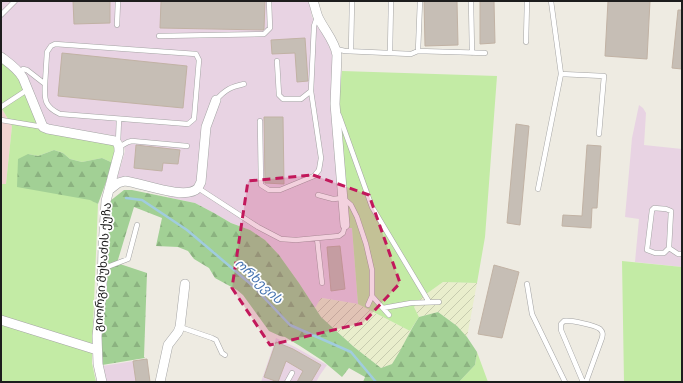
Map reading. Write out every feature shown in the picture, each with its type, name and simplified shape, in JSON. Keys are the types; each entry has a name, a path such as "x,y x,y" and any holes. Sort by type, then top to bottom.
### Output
{"street":[{"path":"313,1 318,16 336,49 335,104 345,225"},
{"path":"1,57 16,68 20,73 43,127 48,130 114,141 119,147"},
{"path":"109,190 118,183 126,181 176,193 191,192 198,188 201,182 206,127 216,100"},
{"name":"გიორგი მუხაძის ქუჩა","path":"102,382 98,364 97,336 102,288 106,201 119,147"},
{"path":"160,382 168,345 180,327 184,284"},
{"path":"1,320 97,350"}],"lane":[{"path":"1,16 15,1"},
{"path":"118,1 118,25"},
{"path":"159,36 264,34 270,28 269,1"},
{"path":"351,51 352,1"},
{"path":"390,53 391,1"},
{"path":"418,51 420,1"},
{"path":"471,1 472,53"},
{"path":"526,42 527,1"},
{"path":"538,189 561,74 551,1"},
{"path":"260,121 261,185 269,190 280,190 314,176 319,170 320,158 311,92 314,26 318,16"},
{"path":"55,44 196,54 199,60 194,119 188,124 119,119 60,114 49,107 44,95 47,52 50,46 55,44"},
{"path":"336,49 412,54 418,51 485,53"},
{"path":"277,61 279,95 283,99 301,99 311,92"},
{"path":"20,73 27,70 45,84"},
{"path":"561,74 604,76 598,134"},
{"path":"216,100 223,92 232,87 244,84"},
{"path":"1,107 27,90"},
{"path":"335,104 372,207 429,302"},
{"path":"119,119 119,147 132,141 187,146"},
{"path":"1,120 43,127"},
{"path":"198,188 281,239 296,240 339,236 344,233 345,225"},
{"path":"318,195 333,199 343,198 351,206 366,244 372,270 372,296 368,305"},
{"path":"654,208 671,211 669,248 664,253 655,253 647,250 652,210 654,208"},
{"path":"102,269 128,259 137,225"},
{"path":"317,238 322,283"},
{"path":"669,248 678,254 682,254"},
{"path":"527,284 532,314 565,382"},
{"path":"372,296 389,315"},
{"path":"383,308 411,303 439,302"},
{"path":"583,382 561,330 561,324 564,321 596,327 603,333 586,382"},
{"path":"180,327 216,340 219,344 220,350 225,355"},
{"path":"287,382 292,372"}],"highlighted area":[{"path":"313,175 369,195 400,283 363,323 270,345 232,288 248,181"}],"shaded area":[{"path":"1,1 309,1 312,17 328,43 332,54 341,229 352,228 358,304 322,298 315,308 279,255 265,240 250,230 231,223 195,203 168,197 168,187 126,177 117,178 125,151 123,142 111,135 55,127 48,125 43,121 17,65 1,51"},
{"path":"639,105 646,113 644,145 682,149 682,267 635,262 639,219 625,217 632,138"},
{"path":"1,107 12,126 5,185 1,184"},
{"path":"276,338 327,365 316,382 261,382"},
{"path":"147,359 150,382 105,382 102,366"}],"green space":[{"path":"1,60 18,75 43,131 112,144 115,148 113,163 102,158 82,162 70,159 63,153 54,150 38,156 28,154 98,204 92,351 92,363 96,382 1,382 1,184 6,184 12,126 1,107"},
{"path":"342,71 497,76 485,237 477,283 443,282 422,297 414,307 419,317 410,331 358,304 352,228 349,228 338,104"},
{"path":"54,150 63,153 70,159 82,162 102,158 113,163 98,204 90,200 17,187 18,159 28,154 38,156"},
{"path":"124,190 132,190 195,203 231,223 250,230 265,240 279,255 321,317 354,347 381,368 392,364 419,317 438,312 457,326 467,337 477,352 475,365 459,382 363,382 365,377 349,368 342,377 323,361 300,346 285,337 269,331 243,295 215,278 209,268 194,259 188,251 178,247 156,246 162,218 134,207 117,263 147,273 145,358 102,365 101,341 110,201"},
{"path":"622,261 682,267 682,382 624,382"},
{"path":"443,282 477,283 467,337 457,326 438,312 419,317 414,307 422,297"},
{"path":"321,298 358,304 410,331 392,364 381,368 354,347 321,317 315,308"},
{"path":"477,352 488,382 459,382 475,365"}],"building":[{"path":"73,1 110,1 110,23 74,24"},
{"path":"161,1 265,1 264,29 160,28"},
{"path":"424,1 457,1 458,45 425,46"},
{"path":"480,1 494,1 495,43 480,44"},
{"path":"608,1 650,1 647,59 605,56"},
{"path":"678,10 682,10 682,69 672,68"},
{"path":"305,38 308,81 297,82 295,53 272,54 271,40"},
{"path":"62,53 187,66 183,108 58,96"},
{"path":"264,117 283,117 284,184 265,183"},
{"path":"516,124 529,126 520,225 507,223"},
{"path":"136,145 180,150 178,164 163,163 162,171 134,168"},
{"path":"587,145 601,146 597,208 592,208 591,228 562,226 563,215 582,216"},
{"path":"340,246 345,289 331,291 327,247"},
{"path":"494,265 519,272 502,338 478,334"},
{"path":"276,342 293,349 321,365 311,382 297,382 303,371 286,361 278,382 264,377"},
{"path":"147,359 150,382 136,382 133,361"}],"waterway":[{"name":"ორხევის","path":"126,198 142,200 187,230 253,286 290,325 351,352 376,382"}]}
